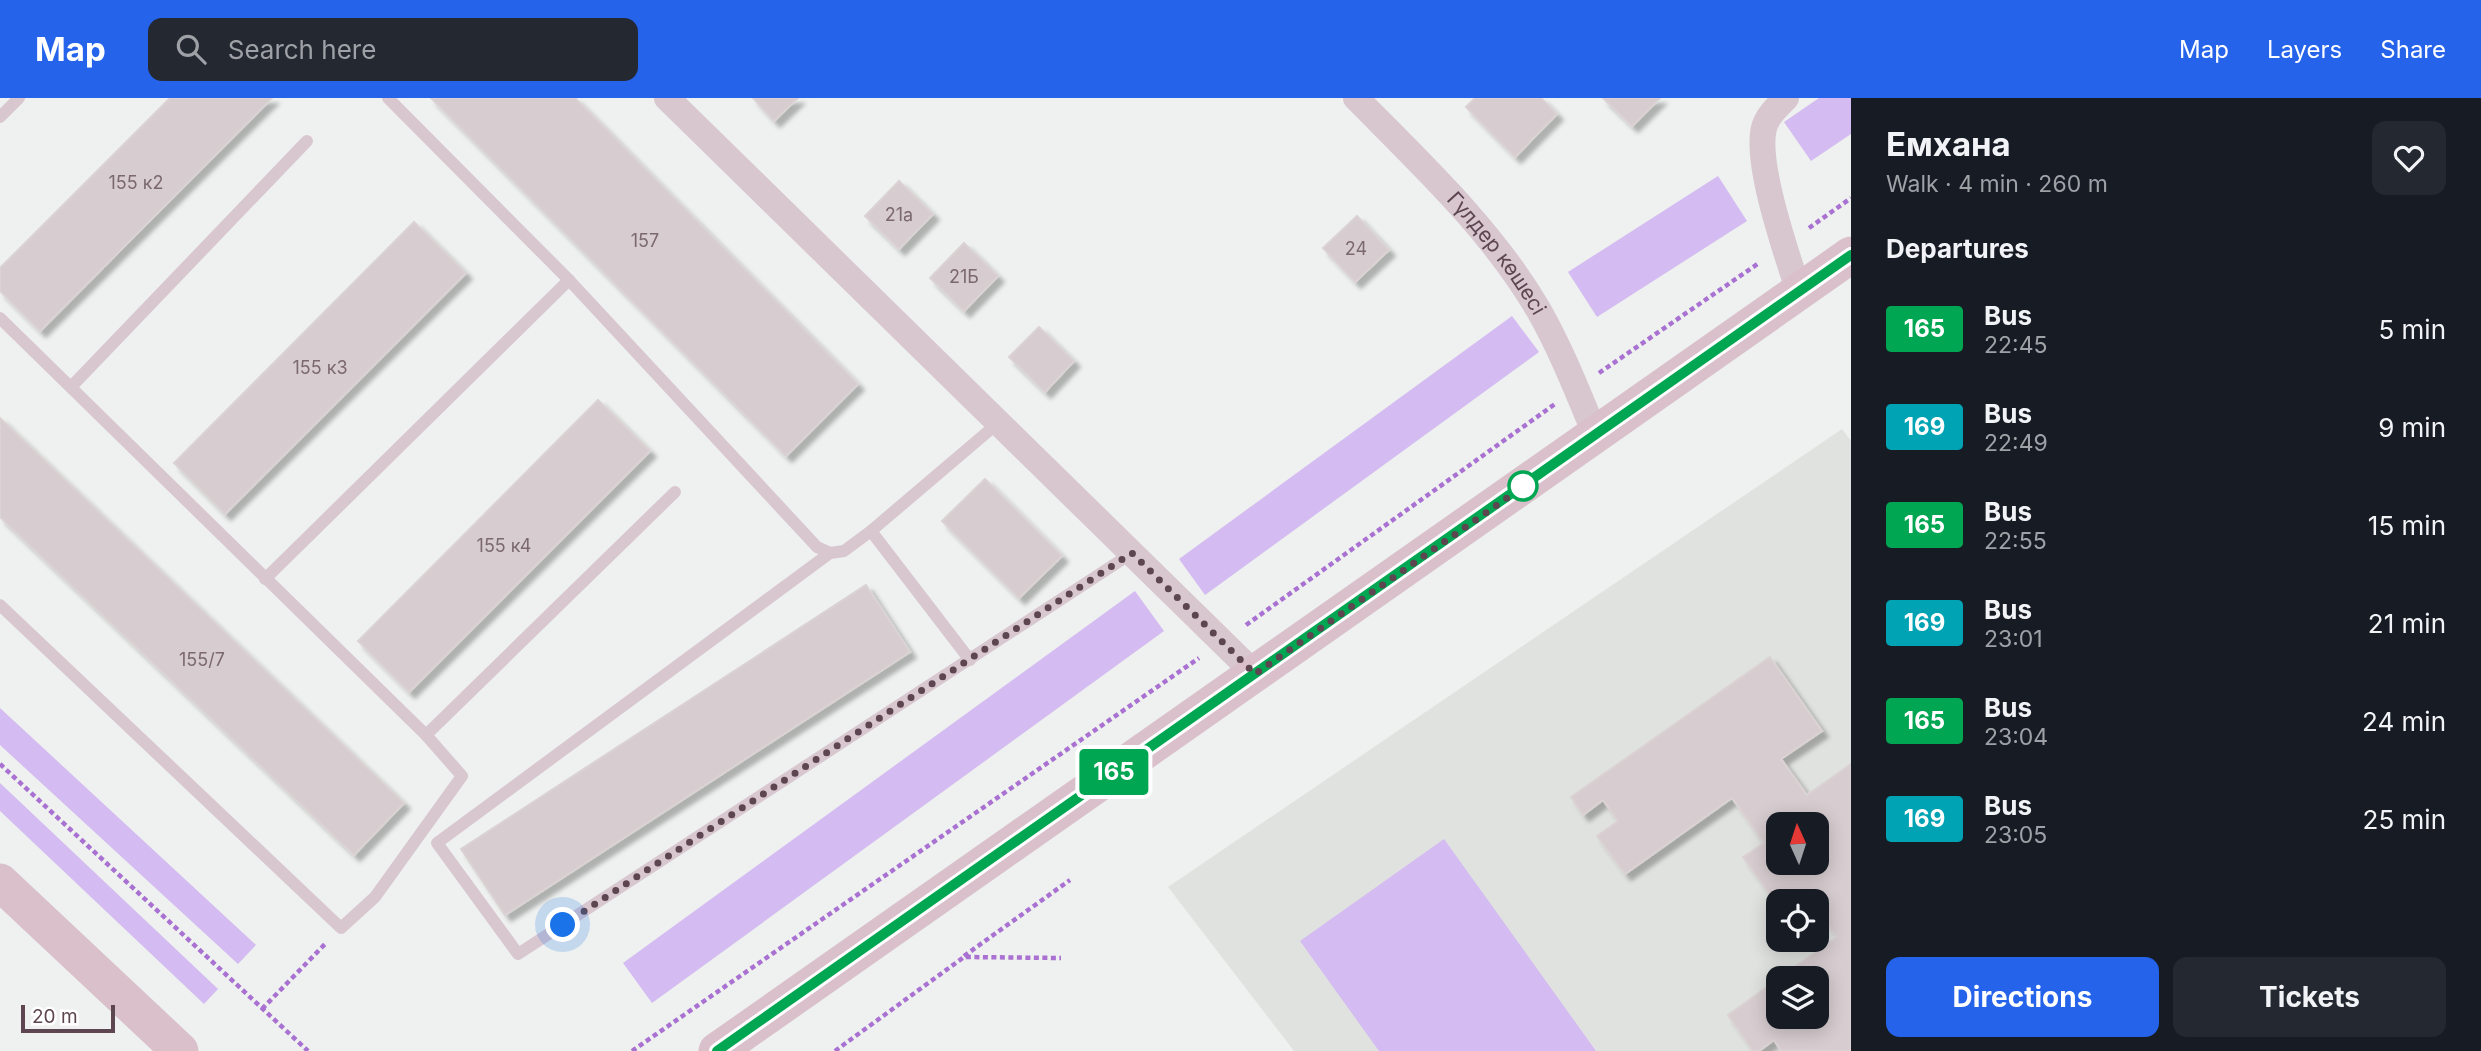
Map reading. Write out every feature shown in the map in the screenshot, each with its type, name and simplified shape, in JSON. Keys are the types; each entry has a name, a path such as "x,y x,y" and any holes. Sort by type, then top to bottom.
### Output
{"main road":[{"path":"717,1051 1851,255"},
{"path":"0,882 179,1051"}],"street":[{"path":"667,98 1255,674"},
{"name":"Гүлдер көшесі","path":"1356,98 1450,195 1515,274 1538,310 1571,373 1596,436"},
{"path":"1786,98 1771,113 1764,127 1763,163 1799,292"}],"lane":[{"path":"0,117 19,98"},
{"path":"388,98 569,280 817,547 830,553"},
{"path":"71,387 307,141"},
{"path":"265,579 569,280"},
{"path":"0,318 426,735 462,776 375,897 341,928 0,605"},
{"path":"998,423 871,531 844,551 830,553 437,843 518,954 1132,553"},
{"path":"426,735 675,492"},
{"path":"871,531 970,660"}],"path":[{"path":"1785,246 1851,198"},
{"path":"0,764 308,1051"},
{"path":"835,1051 1070,880"},
{"path":"262,1009 341,928"},
{"path":"964,957 1061,958"}],"shaded area":[{"path":"1819,98 1851,98 1851,134 1811,161 1784,122"},
{"path":"1718,176 1747,221 1597,317 1568,272"},
{"path":"1512,316 1539,352 1205,595 1179,559"},
{"path":"1842,429 1851,441 1851,1051 1294,1051 1168,887"},
{"path":"1135,591 1164,631 652,1003 623,963"},
{"path":"0,708 256,945 238,964 0,745"},
{"path":"0,783 218,989 204,1004 0,811"},
{"path":"1444,839 1596,1051 1379,1051 1300,941"}],"building":[{"path":"170,98 272,98 40,331 0,291 0,268"},
{"path":"431,98 575,98 858,384 786,456"},
{"path":"753,98 798,98 774,121"},
{"path":"1475,98 1541,98 1557,114 1515,157 1466,107"},
{"path":"1603,98 1660,98 1632,126"},
{"path":"899,181 933,214 899,249 865,216"},
{"path":"1357,216 1389,250 1355,282 1323,248"},
{"path":"414,222 466,273 225,514 174,463"},
{"path":"964,243 998,276 964,311 930,278"},
{"path":"1039,327 1074,361 1045,392 1009,357"},
{"path":"598,400 650,451 409,692 358,641"},
{"path":"0,418 404,803 354,855 0,517"},
{"path":"985,479 1062,556 1019,598 942,521"},
{"path":"866,585 910,652 505,915 461,849"},
{"path":"1770,657 1822,731 1781,759 1807,795 1851,764 1851,1051 1781,1051 1774,1040 1759,1051 1753,1051 1728,1015 1766,988 1766,1029 1829,1029 1829,966 1796,966 1816,952 1829,952 1829,943 1837,937 1829,926 1829,889 1766,889 1743,857 1764,843 1732,798 1625,874 1597,836 1618,821 1603,800 1583,815 1571,797"}],"bus line":[{"name":"165","path":"717,1051 1851,255"}],"route":[{"path":"563,925 1132,553 1255,674 1530,482 1523,486"}]}
